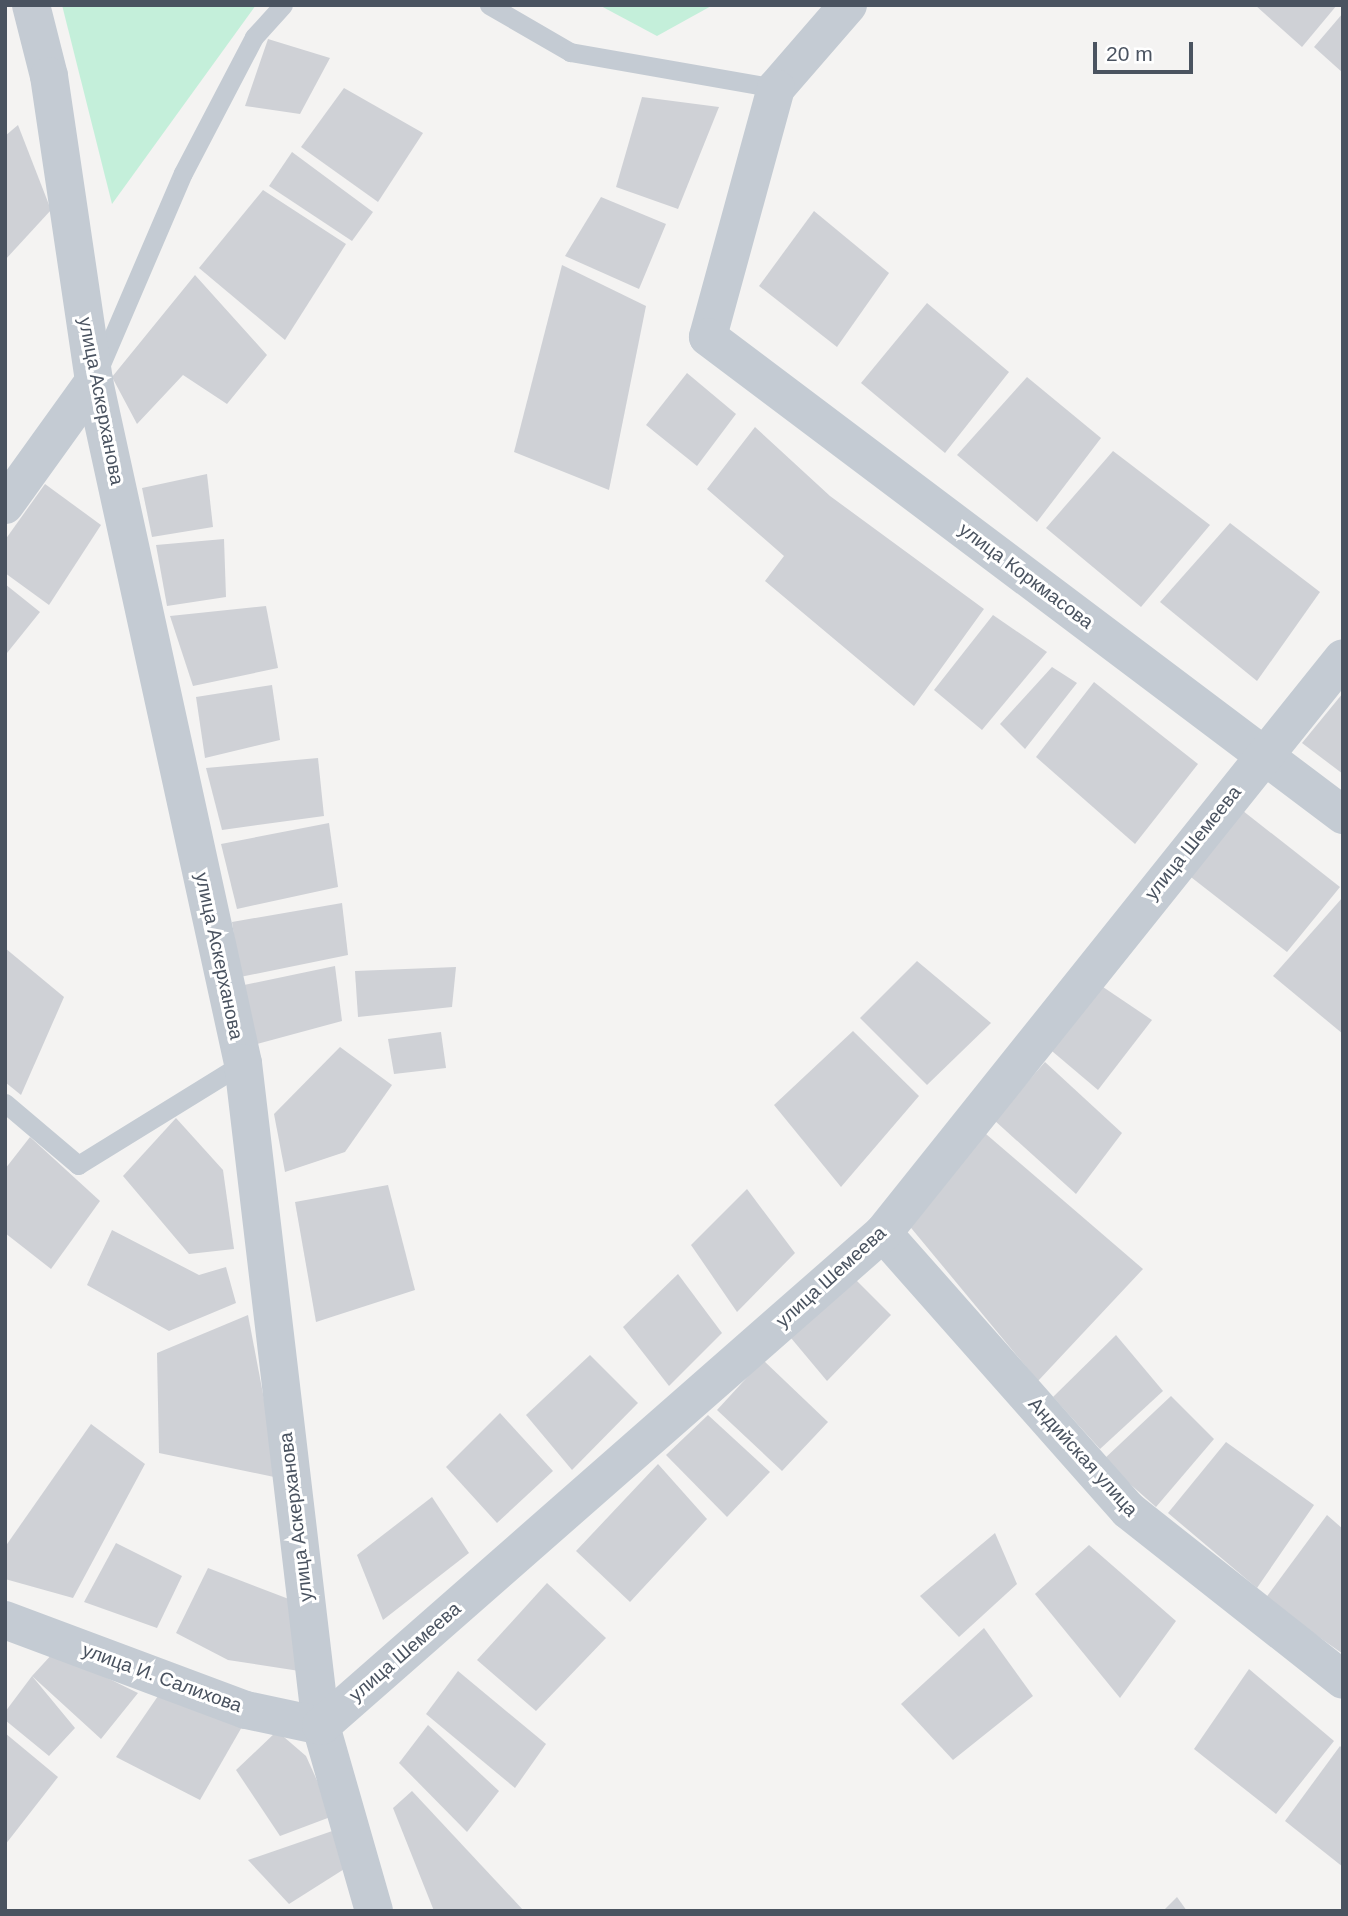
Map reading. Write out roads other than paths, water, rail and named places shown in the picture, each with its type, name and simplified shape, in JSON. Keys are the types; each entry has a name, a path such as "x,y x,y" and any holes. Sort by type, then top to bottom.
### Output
{"street":[{"name":"улица Аскерханова","path":"31,5 49,76 94,381 243,1063 321,1726 374,1911"},
{"path":"776,88 848,5"},
{"name":"улица Коркмасова","path":"776,88 708,337 1343,815"},
{"path":"5,505 94,381"},
{"name":"улица Шемеева","path":"321,1726 883,1233 1343,658"},
{"name":"Андийская улица","path":"883,1233 1128,1510 1343,1680"},
{"name":"улица И. Салихова","path":"7,1626 246,1710 321,1726"}],"lane":[{"path":"94,381 183,173 254,37 283,5"},
{"path":"489,5 570,52 776,88"},
{"path":"5,1103 78,1165 243,1063"}]}
